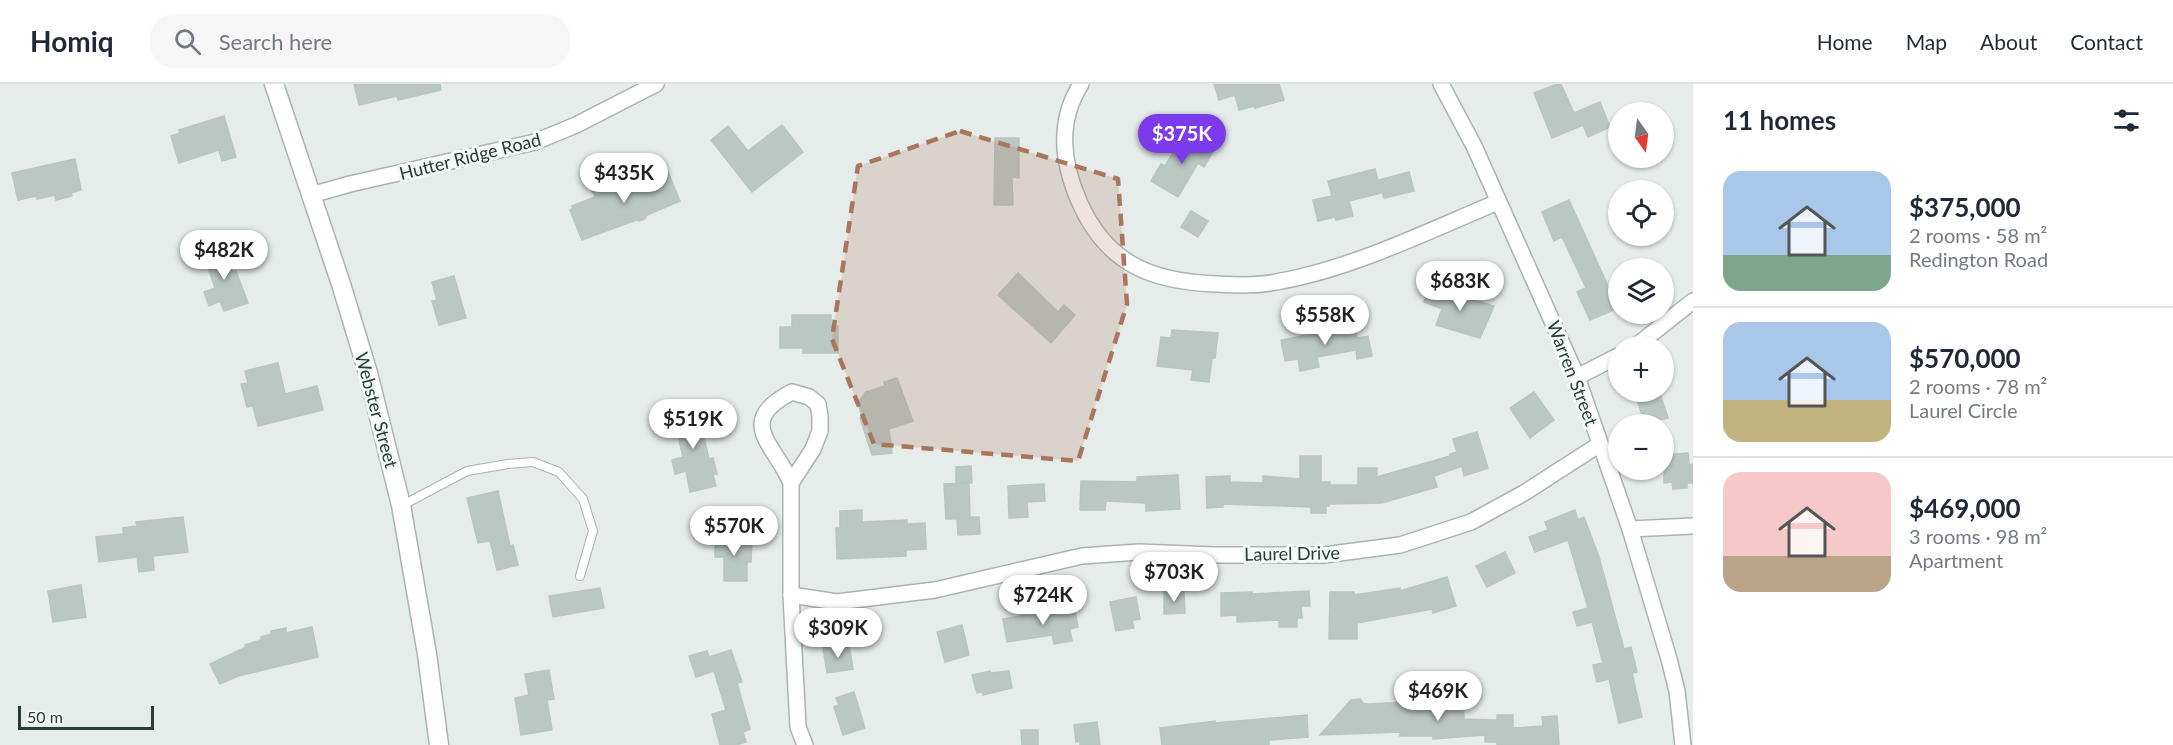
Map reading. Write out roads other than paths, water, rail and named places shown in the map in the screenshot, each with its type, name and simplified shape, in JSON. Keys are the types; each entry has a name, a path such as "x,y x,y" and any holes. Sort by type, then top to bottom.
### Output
{"street":[{"name":"Webster Street","path":"274,84 341,284 368,373 401,505 427,654 439,745"},
{"name":"Hutter Ridge Road","path":"311,195 535,142 556,134 656,84"},
{"path":"1081,84 1072,98 1064,138 1066,168 1079,202 1095,230 1118,256 1140,270 1166,278 1195,283 1240,285 1276,282 1335,267 1498,202"},
{"name":"Warren Street","path":"1441,84 1469,136 1577,377 1630,529 1677,691 1683,745"},
{"path":"1649,336 1693,301"},
{"path":"1577,377 1608,361"},
{"path":"791,483 813,449 820,431 818,404 809,397 792,392 779,399 766,412 763,437 785,469 791,483 791,595 798,727 805,745"},
{"name":"Laurel Drive","path":"791,595 837,602 935,590 1082,556 1138,552 1324,555 1400,546 1471,522 1524,493 1600,444"},
{"path":"1630,529 1693,526"}],"lane":[{"path":"401,505 467,471 533,462 559,472 583,499 592,531 580,576"}]}
